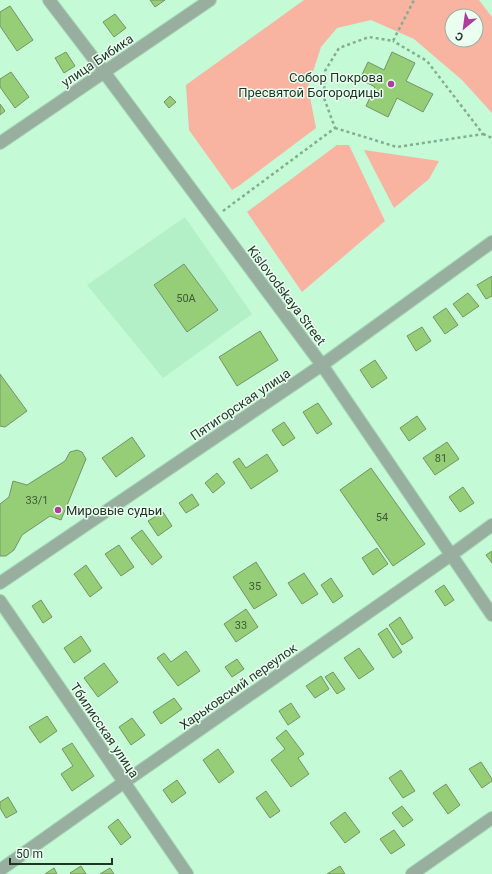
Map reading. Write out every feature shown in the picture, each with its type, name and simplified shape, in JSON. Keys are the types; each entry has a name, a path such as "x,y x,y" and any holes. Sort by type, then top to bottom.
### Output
{"street":[{"name":"Kislovodskaya Street","path":"49,0 322,365 492,615"},
{"name":"улица Бибика","path":"0,143 210,0"},
{"name":"Пятигорская улица","path":"0,583 322,365 492,242"},
{"name":"Харьковский переулок","path":"0,870 492,525"},
{"name":"Тбилисская улица","path":"0,601 187,874"},
{"path":"412,874 492,818"}],"path":[{"path":"393,41 414,0"},
{"path":"335,128 324,98 325,71 339,48 369,37 393,41 427,61 483,134 492,138"},
{"path":"335,128 397,147 483,134"},
{"path":"213,218 335,128"}],"shaded area":[{"path":"304,0 479,0 492,17 492,113 462,80 414,39 371,20 337,28 321,47 308,87 316,128 232,190 189,130 186,85"},
{"path":"337,145 349,145 385,221 302,292 247,212"},
{"path":"364,150 439,161 429,179 394,208"},
{"path":"185,217 252,314 163,378 87,285"}],"building":[{"path":"150,0 165,0 155,7"},
{"path":"10,6 33,40 17,51 0,26 0,12"},
{"path":"115,14 126,28 114,37 103,22"},
{"path":"66,52 75,66 64,73 55,58"},
{"name":"Собор Покрова Пресвятой Богородицы","path":"392,52 415,63 406,81 433,94 423,112 397,98 388,117 366,106 375,87 360,79 368,62 384,70"},
{"path":"11,72 29,97 15,108 0,87 0,79"},
{"path":"170,96 176,102 169,108 164,102"},
{"path":"0,104 5,111 0,115"},
{"path":"184,264 218,310 187,332 154,285"},
{"path":"492,276 492,296 486,299 477,285"},
{"path":"468,293 479,306 463,317 453,304"},
{"path":"446,308 458,325 445,334 433,317"},
{"path":"422,327 431,341 416,351 407,336"},
{"path":"260,331 278,360 237,386 219,357"},
{"path":"375,360 387,378 372,388 360,370"},
{"path":"0,374 27,411 5,427 0,426"},
{"path":"318,403 332,424 317,434 303,412"},
{"path":"417,416 426,429 409,441 400,428"},
{"path":"284,422 295,438 283,446 272,430"},
{"path":"132,437 145,456 116,477 102,458"},
{"path":"447,442 459,459 435,475 423,458"},
{"path":"77,450 82,452 86,459 61,520 50,516 22,535 14,550 6,556 0,556 0,504 9,497 13,481 27,485 65,461 70,452"},
{"path":"267,454 278,471 251,489 233,462 239,458 246,468"},
{"path":"371,468 425,544 393,566 340,490"},
{"path":"217,473 225,483 213,493 205,483"},
{"path":"463,487 474,503 460,512 449,497"},
{"path":"192,494 199,505 186,513 179,503"},
{"path":"163,512 172,526 158,536 148,521"},
{"path":"142,530 162,557 152,565 131,538"},
{"path":"119,545 134,567 121,576 105,554"},
{"path":"377,548 388,564 373,575 362,558"},
{"path":"492,551 492,563 486,555"},
{"path":"256,562 277,595 254,609 233,577"},
{"path":"86,565 102,588 90,597 74,574"},
{"path":"304,573 318,594 302,604 288,583"},
{"path":"331,578 343,596 333,603 321,585"},
{"path":"444,585 454,600 445,606 435,591"},
{"path":"41,600 52,617 43,623 32,606"},
{"path":"246,609 258,627 236,642 224,624"},
{"path":"400,617 413,638 402,645 389,625"},
{"path":"387,628 402,652 393,658 378,634"},
{"path":"81,636 91,651 74,663 64,648"},
{"path":"359,648 374,669 359,679 344,658"},
{"path":"186,651 200,671 178,686 157,658 164,653 171,662"},
{"path":"237,659 244,669 232,677 225,667"},
{"path":"104,663 118,682 98,697 84,678"},
{"path":"333,672 345,689 337,694 325,677"},
{"path":"321,676 329,689 315,698 306,686"},
{"path":"174,698 182,709 161,724 153,712"},
{"path":"291,703 300,717 288,725 279,711"},
{"path":"47,716 57,731 40,743 29,727"},
{"path":"132,718 145,735 131,745 119,727"},
{"path":"286,730 304,754 298,758 309,774 291,787 271,760 285,749 276,738"},
{"path":"72,743 94,776 72,791 61,774 73,766 62,749"},
{"path":"218,749 234,772 219,783 203,760"},
{"path":"481,762 492,779 492,781 482,788 469,769"},
{"path":"401,770 415,791 403,798 389,778"},
{"path":"177,780 186,793 172,803 163,790"},
{"path":"446,784 460,805 448,814 433,793"},
{"path":"266,791 280,811 270,818 256,798"},
{"path":"8,797 17,812 6,818 0,808 0,802"},
{"path":"402,806 413,820 403,827 392,813"},
{"path":"345,812 360,832 345,843 330,823"},
{"path":"118,819 131,837 121,845 108,827"},
{"path":"394,830 405,845 391,854 380,839"},
{"path":"81,866 86,874 70,873"},
{"path":"340,866 345,874 327,874"},
{"path":"54,868 57,874 45,874"},
{"path":"110,868 114,874 100,874"}],"place":[{"name":"Собор Покрова Пресвятой Богородицы","path":"391,84"},
{"name":"Мировые судьи","path":"58,510"}]}
